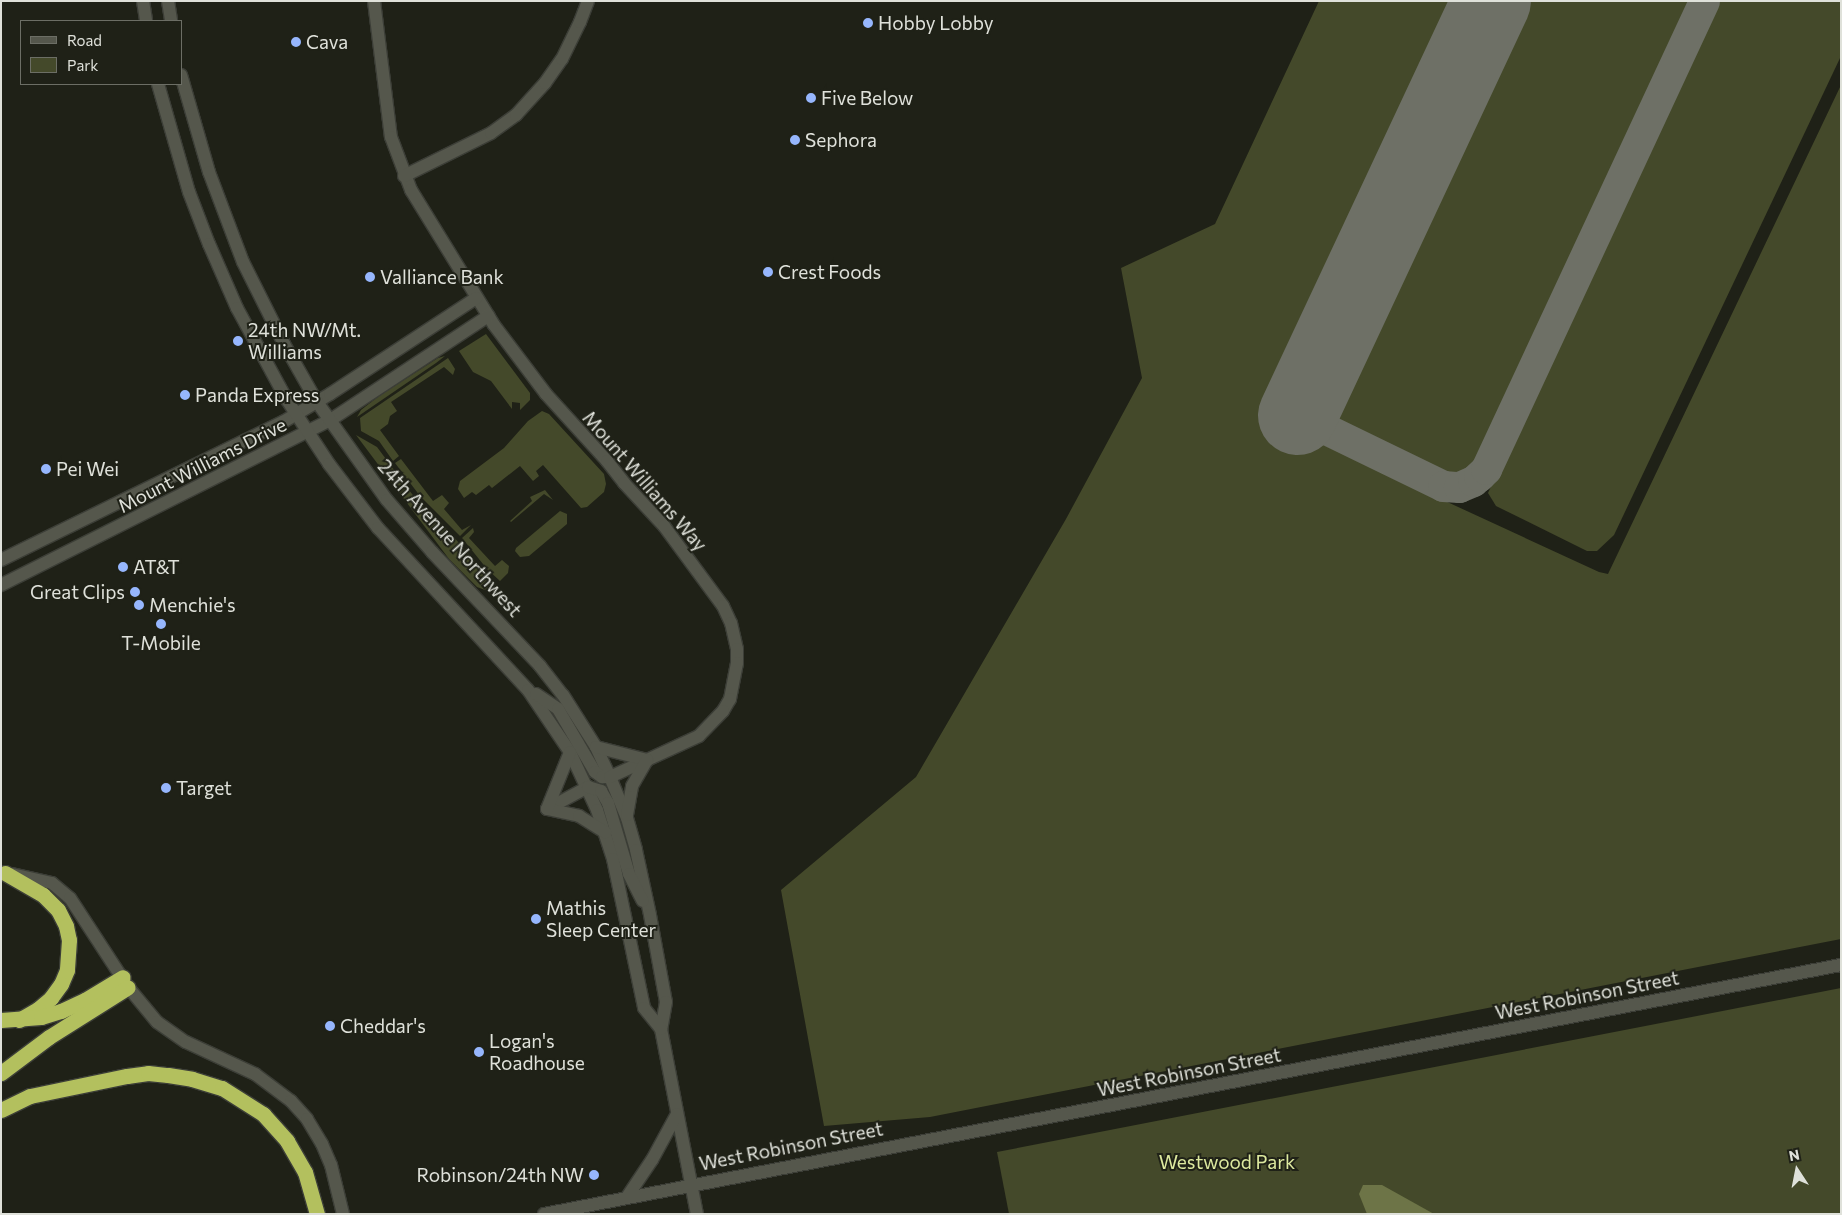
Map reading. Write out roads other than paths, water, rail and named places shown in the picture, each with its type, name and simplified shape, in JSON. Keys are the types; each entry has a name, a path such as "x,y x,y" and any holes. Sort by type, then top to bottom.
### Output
{"highway":[{"path":"3,872 43,894 58,910 66,926 69,940 67,970 61,984 51,998 38,1009 18,1020"},
{"path":"1,1020 18,1020 62,1010 125,982"},
{"path":"1,1073 125,982"},
{"path":"1,1110 30,1096 126,1076 168,1075 192,1079 222,1088 263,1114 287,1141 305,1172 317,1214"}],"main road":[{"path":"143,1 146,20"},
{"path":"168,1 171,20"},
{"path":"374,1 391,137 404,176 476,298"},
{"path":"404,176 491,133 516,115 545,83 562,59 588,1"},
{"name":"24th Avenue Northwest","path":"182,78 209,172 239,253 284,344 317,402 364,470 404,520 540,666 562,695 596,748 610,777 627,818 650,915 666,1002 660,1029 697,1214"},
{"name":"24th Avenue Northwest","path":"158,85 189,192 209,244 251,336 296,414 378,528 526,687 570,752 588,788 605,832 619,883 644,1008 660,1029"},
{"name":"Mount Williams Drive","path":"1,560 296,414 476,298"},
{"name":"Mount Williams Way","path":"476,298 546,394 664,526 723,606 731,623 737,649 737,663 730,699 723,711 700,736 610,777"},
{"name":"Mount Williams Drive","path":"1,585 330,421 488,316"},
{"path":"526,687 558,709 595,772 602,777 610,777"},
{"path":"596,748 647,760 632,786 627,818"},
{"path":"547,809 570,752"},
{"path":"547,809 588,788 601,791 608,803 629,874 650,915"},
{"path":"547,809 579,816 605,832"},
{"path":"3,872 52,883 70,898 143,1006 170,1032 206,1053 255,1074 291,1101 307,1119 322,1144 331,1165 343,1214"},
{"name":"West Robinson Street","path":"544,1214 1841,965"},
{"path":"626,1197 652,1160 677,1114"}],"place":[{"name":"Hobby Lobby","path":"868,23"},
{"name":"Cava","path":"296,42"},
{"name":"Five Below","path":"811,98"},
{"name":"Sephora","path":"795,140"},
{"name":"Crest Foods","path":"768,272"},
{"name":"Valliance Bank","path":"370,277"},
{"name":"24th NW/Mt. Williams","path":"238,341"},
{"name":"Panda Express","path":"185,395"},
{"name":"Pei Wei","path":"46,469"},
{"name":"AT&T","path":"123,567"},
{"name":"Great Clips","path":"135,592"},
{"name":"Menchie's","path":"139,605"},
{"name":"T-Mobile","path":"161,624"},
{"name":"Target","path":"166,788"},
{"name":"Mathis Sleep Center","path":"536,919"},
{"name":"Cheddar's","path":"330,1026"},
{"name":"Logan's Roadhouse","path":"479,1052"},
{"name":"Robinson/24th NW","path":"594,1175"}],"park label":[{"name":"Westwood Park","path":"1227,1162"}]}
